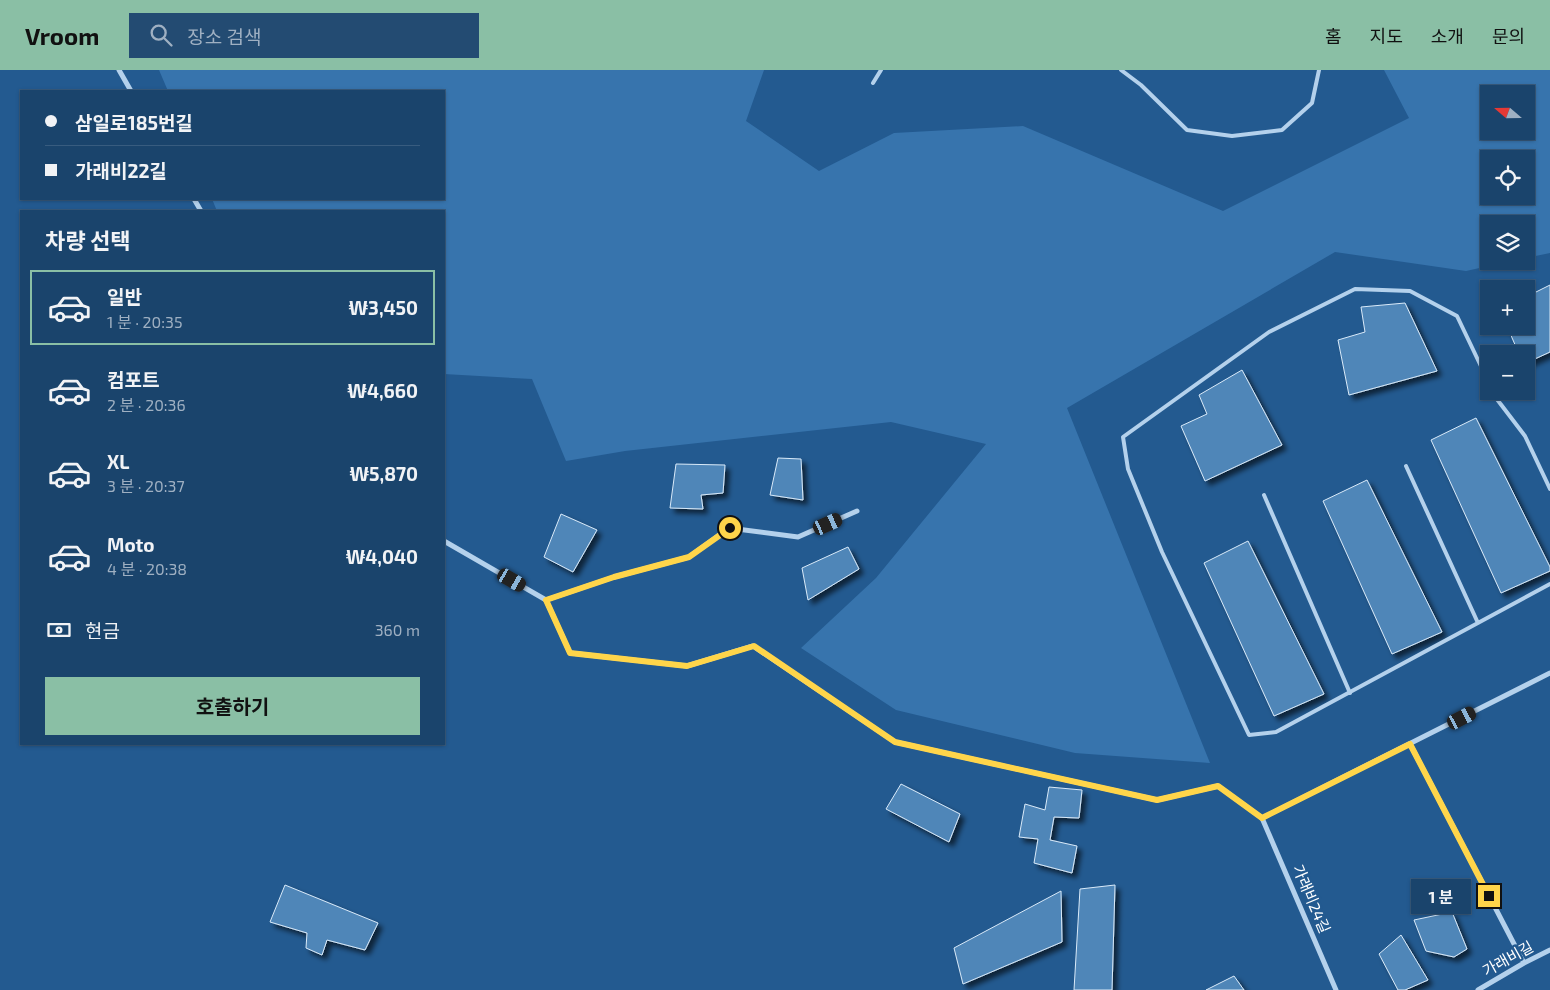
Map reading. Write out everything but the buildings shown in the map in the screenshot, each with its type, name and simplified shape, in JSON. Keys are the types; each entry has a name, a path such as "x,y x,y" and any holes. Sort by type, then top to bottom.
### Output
{"street":[{"path":"119,70 130,90"},
{"path":"546,600 614,577 689,557 730,528 798,537 857,511"},
{"path":"445,542 546,600 570,653 687,666 754,646 895,742 1157,800 1218,786 1262,818 1550,674"},
{"path":"1410,744 1524,963"},
{"name":"가래비24길","path":"1262,818 1336,990"},
{"name":"가래비길","path":"1478,990 1550,950"}],"lane":[{"path":"873,83 881,70"},
{"path":"1121,70 1142,85 1187,130 1232,136 1282,130 1312,103 1319,70"},
{"path":"1480,364 1457,316 1410,291 1355,289 1269,332 1123,437 1128,468 1162,552 1249,735 1276,732 1550,584"},
{"path":"1498,400 1525,436 1550,489"},
{"path":"1406,466 1478,622"},
{"path":"1264,495 1350,693"}],"shaded area":[{"path":"159,70 764,70 746,121 819,171 894,133 1023,126 1223,211 1409,118 1384,70 1550,70 1550,253 1535,256 1535,215 1480,215 1480,268 1466,271 1335,252 1067,408 1210,763 1075,753 896,710 801,648 876,578 986,444 891,422 625,451 566,461 532,379 445,374 445,210 217,210 212,200 445,200 445,90 168,90"}],"route":[{"path":"730,528 689,557 614,577 546,600 570,653 687,666 754,646 895,742 1157,800 1218,786 1262,818 1410,744 1489,896"}]}
